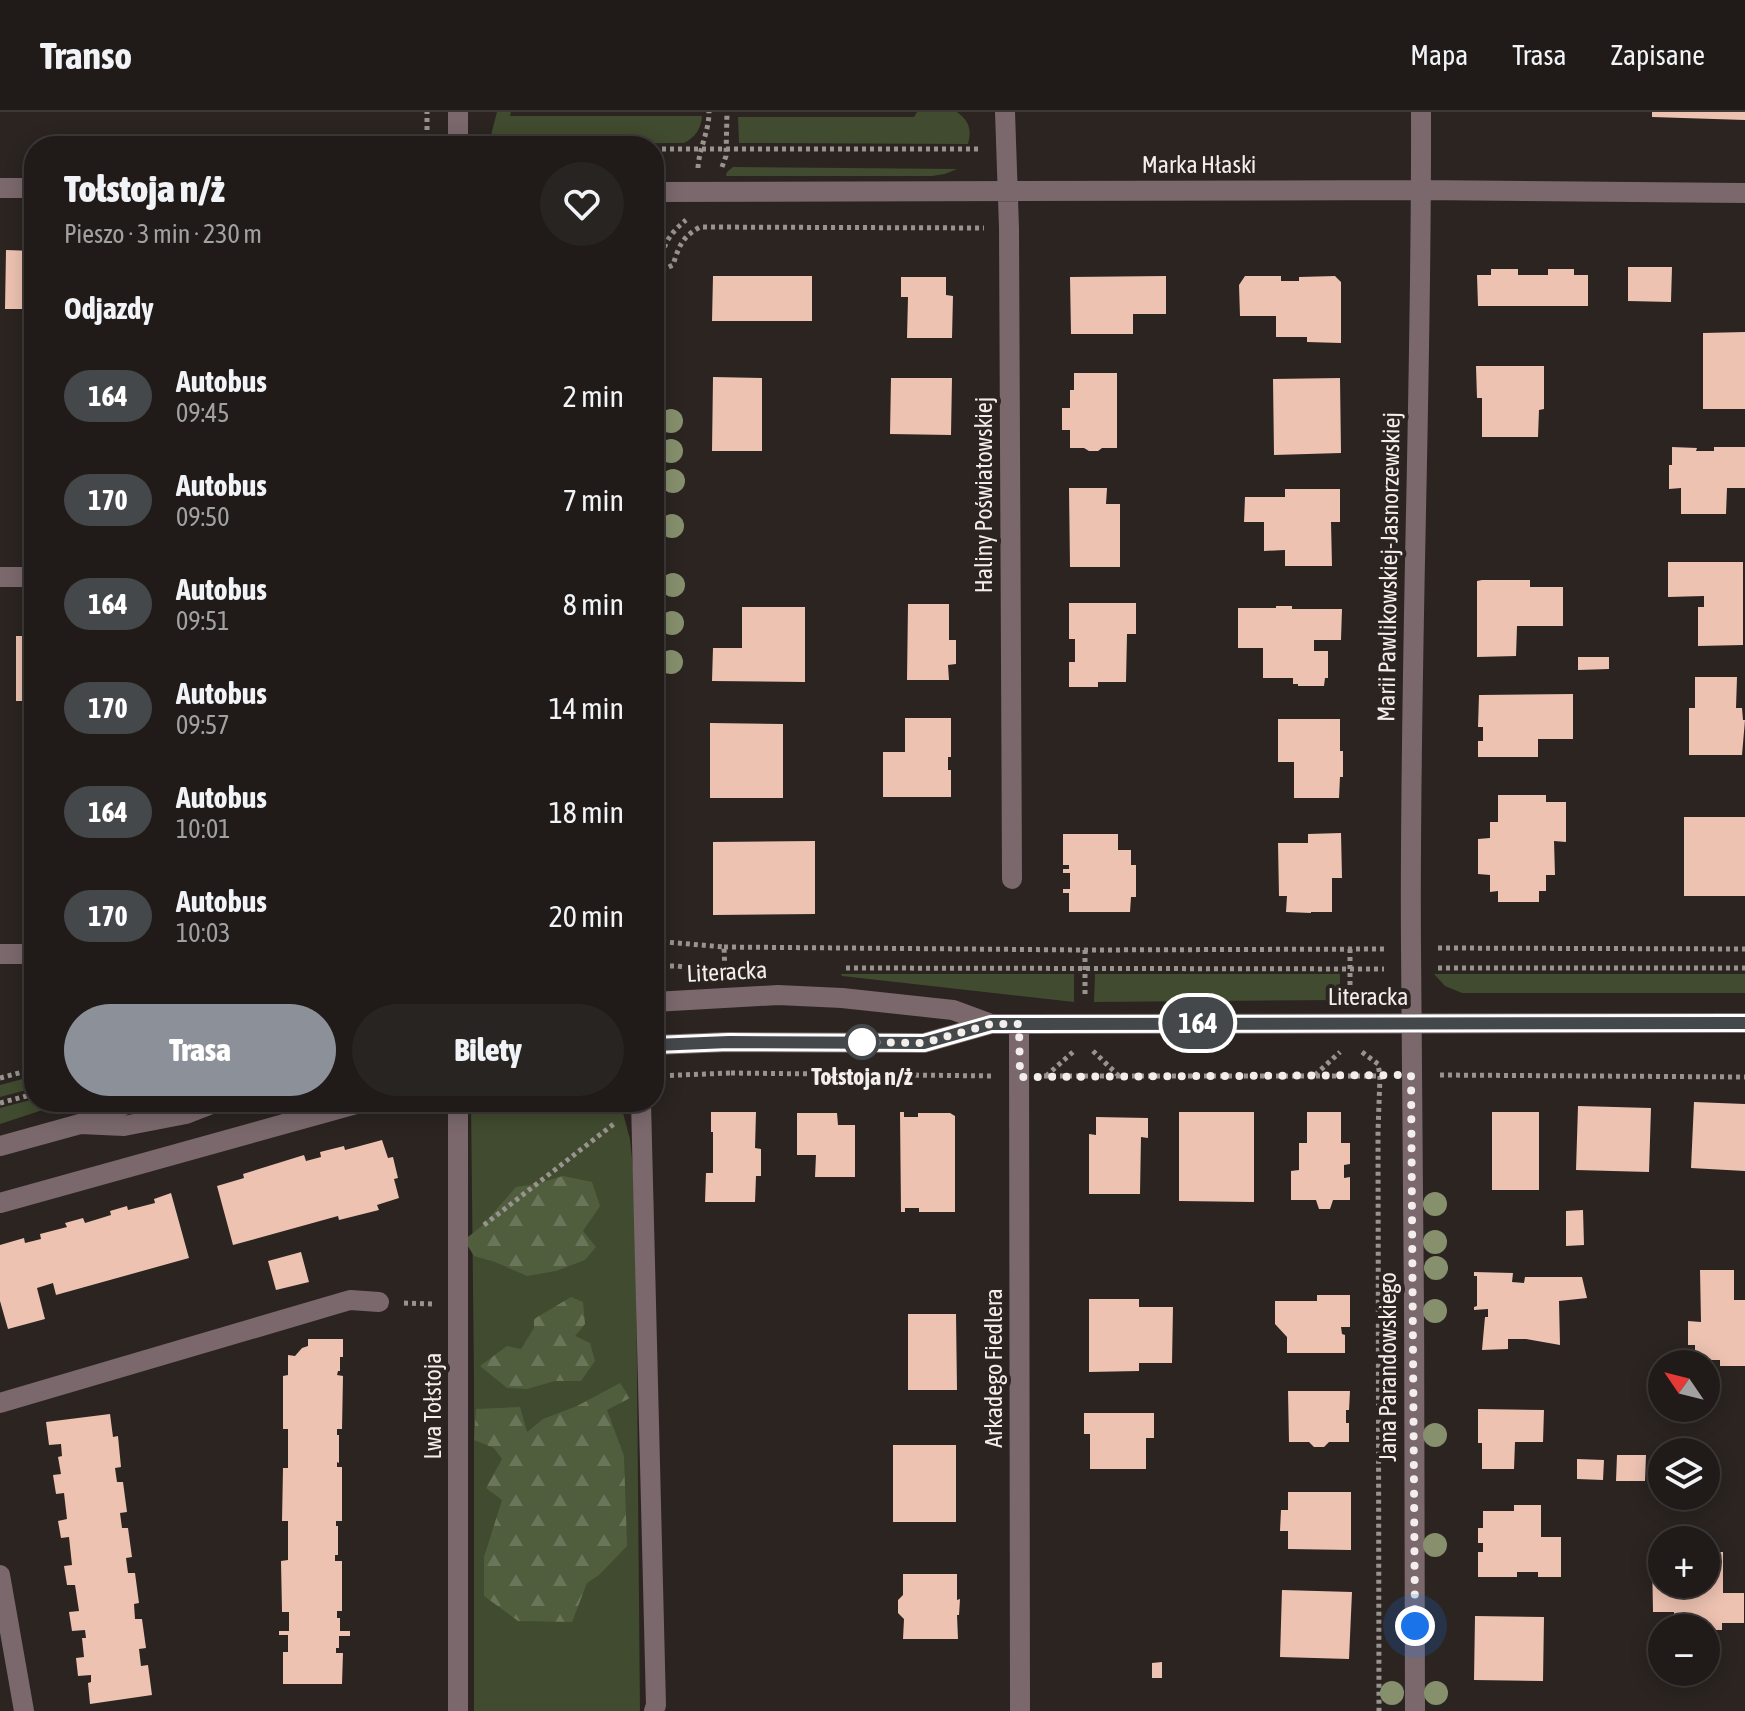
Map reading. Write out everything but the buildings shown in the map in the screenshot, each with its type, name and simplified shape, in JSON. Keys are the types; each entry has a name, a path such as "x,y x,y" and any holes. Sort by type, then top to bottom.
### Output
{"street":[{"path":"458,112 458,136"},
{"name":"Haliny Poświatowskiej","path":"1005,112 1009,192 1012,879"},
{"name":"Marii Pawlikowskiej-Jasnorzewskiej","path":"1411,1023 1421,112"},
{"path":"0,188 24,188"},
{"name":"Marka Hłaski","path":"664,192 1421,190 1745,193"},
{"path":"0,577 24,577"},
{"path":"0,954 24,954"},
{"name":"Literacka","path":"664,1001 778,995 842,998 953,1010 991,1024"},
{"name":"Jana Parandowskiego","path":"1411,1023 1415,1711"},
{"name":"Literacka","path":"664,1045 924,1043 991,1024 1745,1023"},
{"name":"Arkadego Fiedlera","path":"1019,1024 1020,1711"},
{"path":"0,1146 80,1124 108,1112"},
{"path":"80,1124 124,1126 191,1112"},
{"path":"0,1203 327,1112"},
{"name":"Lwa Tołstoja","path":"458,1112 458,1711"},
{"path":"641,1112 654,1711"},
{"path":"0,1403 350,1300 379,1302"},
{"path":"0,1575 24,1711"}],"path":[{"path":"427,112 427,136"},
{"path":"664,149 1007,149"},
{"path":"664,269 673,265 679,245 690,232 700,227 1009,228"},
{"path":"724,947 1085,950 1745,968"},
{"path":"834,968 1745,949"},
{"path":"664,966 725,969"},
{"path":"1084,1041 1119,1076"},
{"path":"1359,1050 1378,1064 1380,1076 1379,1711"},
{"path":"0,1078 24,1072"},
{"path":"731,1073 1020,1077 1745,1077"},
{"path":"0,1103 24,1097"},
{"path":"458,1245 628,1112"},
{"path":"379,1302 459,1305"}],"green space":[{"path":"497,112 511,112 510,116 702,116 697,132 684,143 664,143 664,136 491,136"},
{"path":"917,112 957,112 968,126 968,144 739,143 738,117 914,117"},
{"path":"733,167 957,169 932,176 726,176"},
{"path":"1074,974 1074,1002 842,976"},
{"path":"1095,974 1340,974 1340,1000 1094,1002"},
{"path":"1434,974 1745,974 1745,993 1462,993 1445,986"},
{"path":"24,1079 24,1091 0,1097 0,1085"},
{"path":"24,1102 24,1112 37,1112 0,1124 0,1108"},
{"path":"471,1112 623,1112 633,1168 636,1262 640,1711 474,1711"},
{"path":"563,1176 592,1182 600,1206 583,1231 596,1247 585,1260 556,1271 527,1276 474,1256 464,1240 482,1226 516,1187"},
{"path":"571,1297 583,1302 585,1324 575,1336 590,1343 595,1361 581,1381 555,1381 527,1389 507,1388 480,1366 507,1346 521,1349 534,1328 534,1319"},
{"path":"620,1383 630,1398 607,1410 624,1456 627,1546 587,1583 572,1622 518,1621 484,1596 484,1557 502,1500 486,1488 502,1459 494,1448 474,1440 476,1409 520,1407 527,1432 543,1419 577,1406"}],"bus line":[{"name":"164","path":"664,1045 924,1043 991,1024 1745,1023"}],"place":[{"name":"Tołstoja n/ż","path":"862,1042"}],"route":[{"path":"862,1042 924,1043 991,1024 1019,1024 1020,1077 1411,1075 1415,1626"}]}
